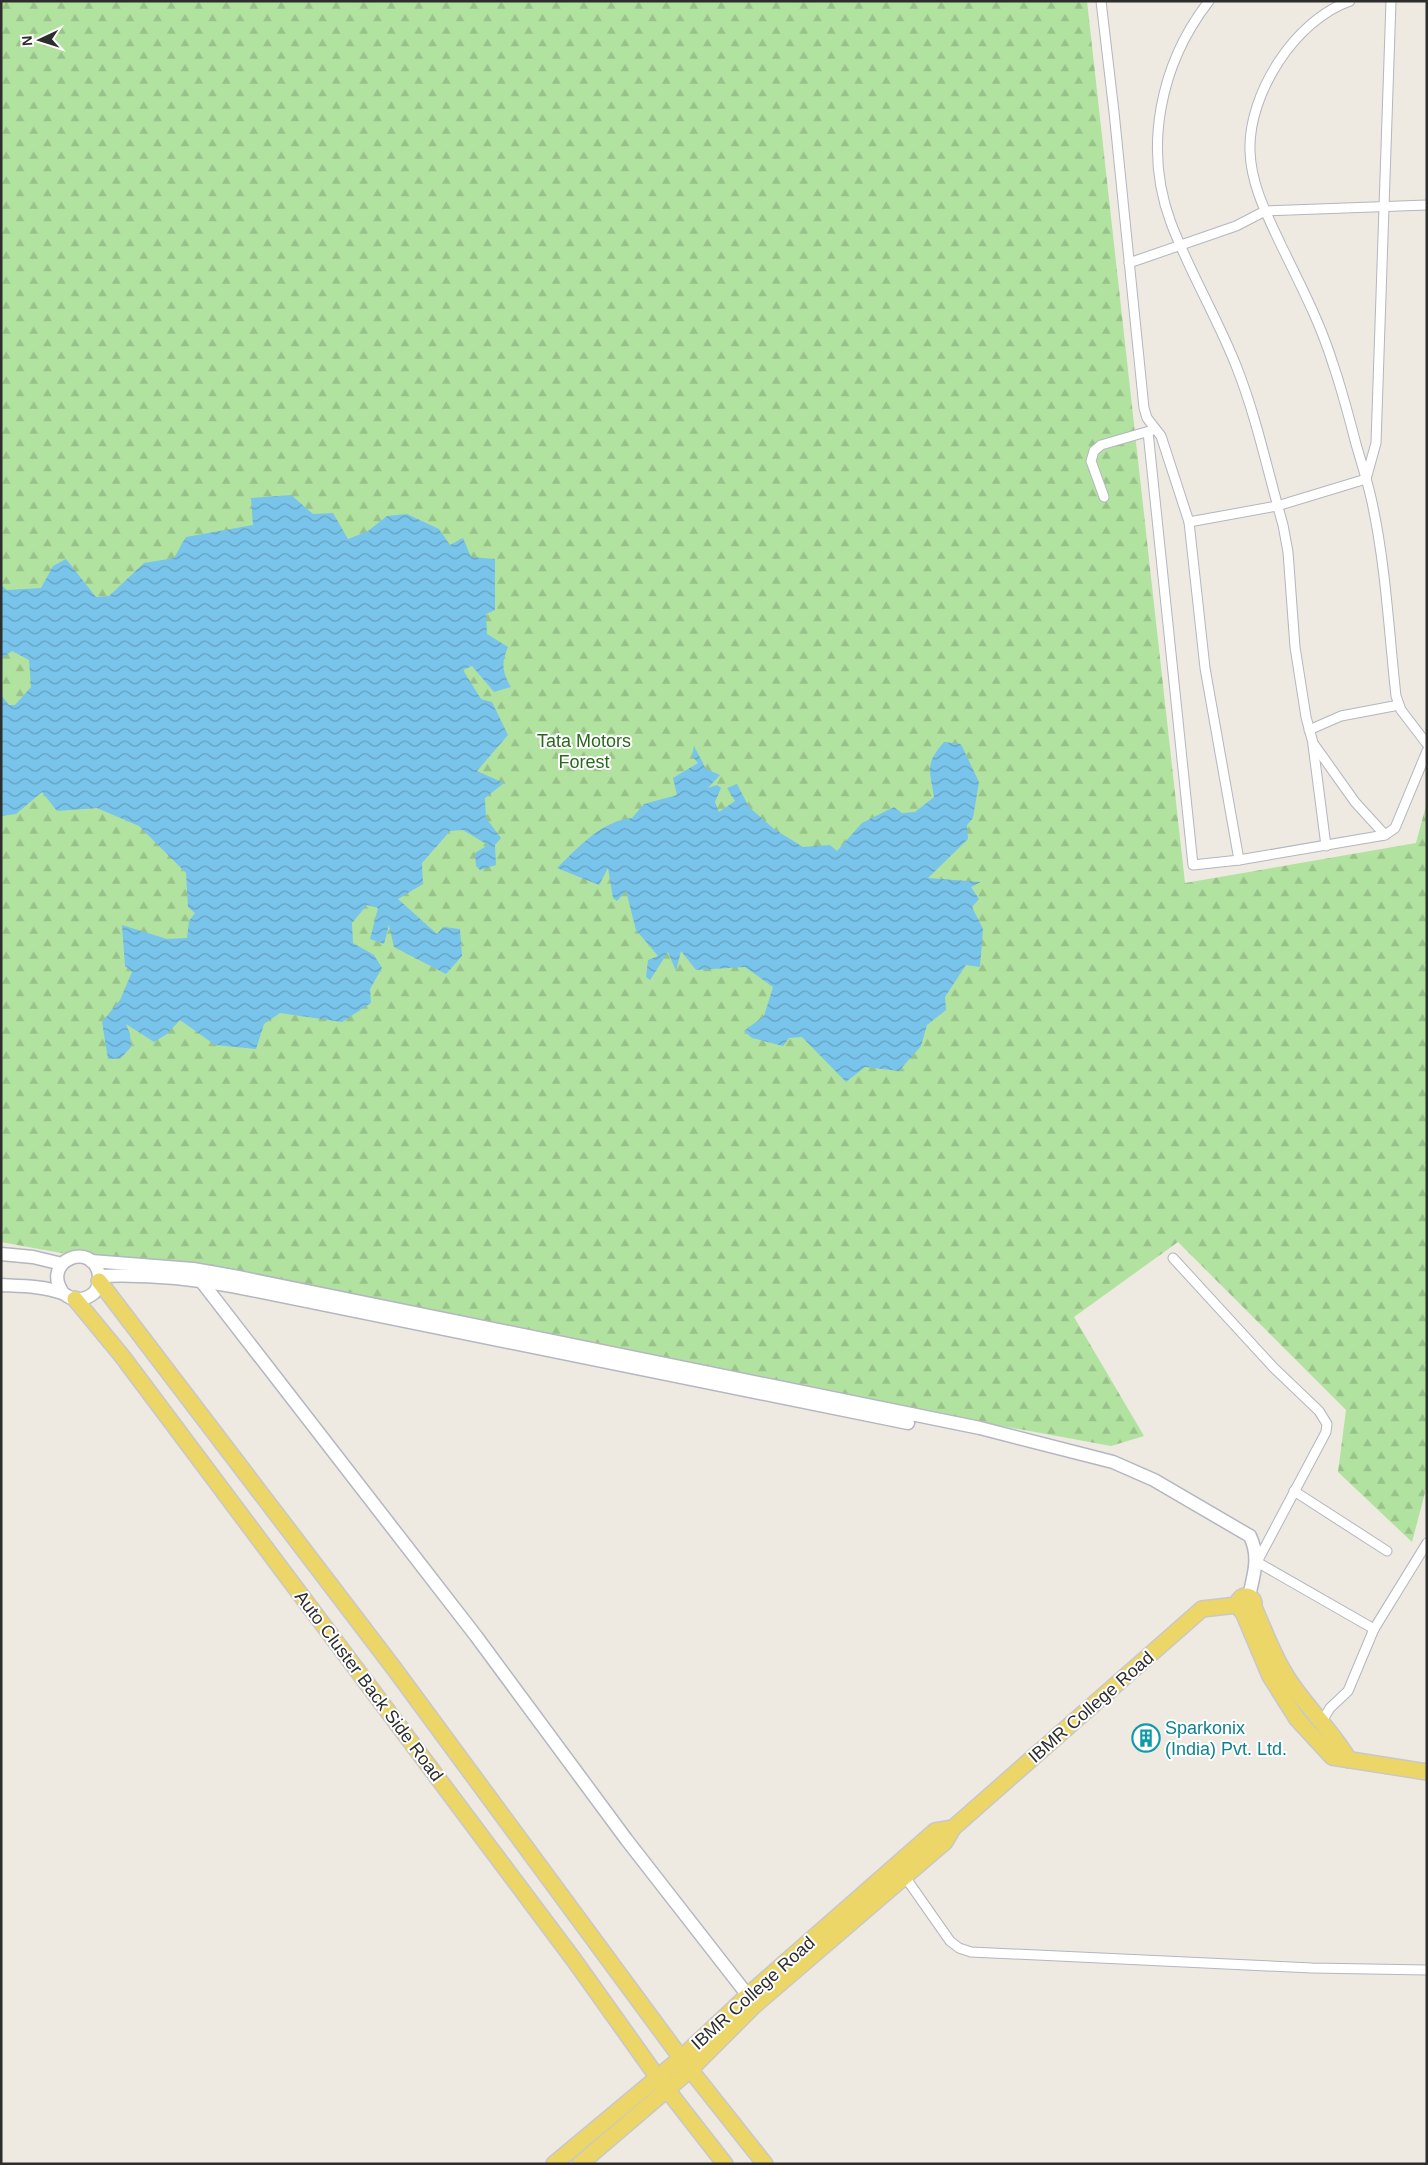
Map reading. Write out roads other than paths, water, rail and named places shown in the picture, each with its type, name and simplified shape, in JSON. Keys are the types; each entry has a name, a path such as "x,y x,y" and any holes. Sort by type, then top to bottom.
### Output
{"main road":[{"path":"1,1254 33,1257 62,1264 70,1258 77,1256 91,1261 193,1269 1120,1464 1154,1480 1250,1536 1257,1562 1246,1605 1270,1676 1297,1720 1332,1757 1427,1772"},
{"name":"Auto Cluster Back Side Road","path":"91,1261 95,1265 99,1278 393,1668 685,2064 765,2164"},
{"name":"Auto Cluster Back Side Road","path":"62,1264 57,1274 57,1281 122,1356 574,1960 663,2084 724,2164"},
{"path":"193,1269 476,1636 566,1761 751,2001"},
{"path":"1,1285 27,1286 69,1296 89,1297 94,1292 99,1278 147,1276 201,1280 645,1364"},
{"path":"1246,1605 1284,1672 1321,1723 1340,1743 1349,1760"},
{"name":"IBMR College Road","path":"580,2164 751,2001 901,1872 945,1842 953,1828 1202,1609 1246,1605"},
{"name":"IBMR College Road","path":"554,2164 663,2084"}],"street":[{"path":"1101,1 1144,408 1152,431 1193,865 1239,860 1385,835 1395,828 1427,751"},
{"path":"1208,1 1182,42 1163,95 1158,125 1159,176 1171,223 1237,368 1277,506 1288,552 1295,647 1309,730 1313,743 1326,846"},
{"path":"1350,1 1329,10 1315,20 1282,58 1265,83 1253,116 1250,150 1254,178 1265,211 1323,332 1334,365 1366,479 1379,538 1396,696 1399,705 1427,744"},
{"path":"1366,479 1376,443 1390,1"},
{"path":"1129,263 1181,247 1236,226 1265,211 1427,205"},
{"path":"1104,497 1091,461 1094,451 1101,445 1152,431 1161,436 1189,522 1205,668 1239,860"},
{"path":"1189,522 1277,506 1366,479"},
{"path":"1309,730 1341,716 1399,705"},
{"path":"1313,743 1355,802 1385,835"},
{"path":"1173,1258 1274,1368 1325,1418 1328,1424 1326,1432 1257,1562 1374,1630"},
{"path":"1294,1491 1386,1551"},
{"path":"1321,1723 1330,1708 1348,1691 1374,1630 1427,1543"},
{"path":"901,1872 950,1942 959,1948 971,1952 1312,1968 1427,1970"}],"water":[{"path":"291,495 313,514 333,513 348,539 368,531 387,516 407,514 439,529 450,545 463,538 471,557 495,559 495,610 486,614 487,634 508,647 504,658 504,667 511,687 494,692 472,666 463,670 481,699 492,702 508,735 477,771 504,783 485,798 486,818 501,838 495,845 496,865 480,870 476,866 475,853 488,845 463,830 450,831 422,863 423,884 398,899 437,934 443,927 460,929 462,956 446,974 394,947 389,925 384,944 370,939 378,908 367,905 352,923 353,943 374,955 382,968 370,989 371,1003 342,1022 280,1013 264,1024 256,1049 215,1045 180,1020 167,1034 154,1042 126,1024 130,1034 131,1047 121,1058 108,1059 102,1022 120,1000 132,972 125,966 122,925 167,939 187,938 189,921 195,913 188,907 186,873 139,826 97,808 57,811 42,792 16,814 1,816 1,695 9,705 15,705 31,687 29,660 12,651 1,659 1,585 7,590 41,588 53,566 66,559 96,597 109,596 144,563 174,558 186,537 253,525 251,498"},
{"path":"944,742 961,744 979,782 973,818 967,825 968,839 928,878 981,882 971,887 979,899 972,907 983,929 980,967 966,965 945,997 946,1010 927,1025 921,1046 899,1071 865,1067 846,1082 802,1037 789,1038 783,1046 752,1038 744,1031 764,1016 773,987 745,967 696,970 681,951 676,971 668,952 650,980 646,977 648,960 658,956 636,930 626,891 617,901 613,898 608,868 599,885 557,868 600,830 610,824 632,818 644,804 677,795 673,778 698,763 692,756 694,746 706,769 720,775 708,788 717,785 721,788 715,802 719,812 735,801 727,788 737,784 749,807 774,829 803,847 830,845 837,851 862,823 894,807 902,813 915,812 934,797 930,774 931,762 933,756"}],"place":[{"name":"Sparkonix (India) Pvt. Ltd.","path":"1146,1738"}],"park label":[{"name":"Tata Motors Forest","path":"584,751"}]}
